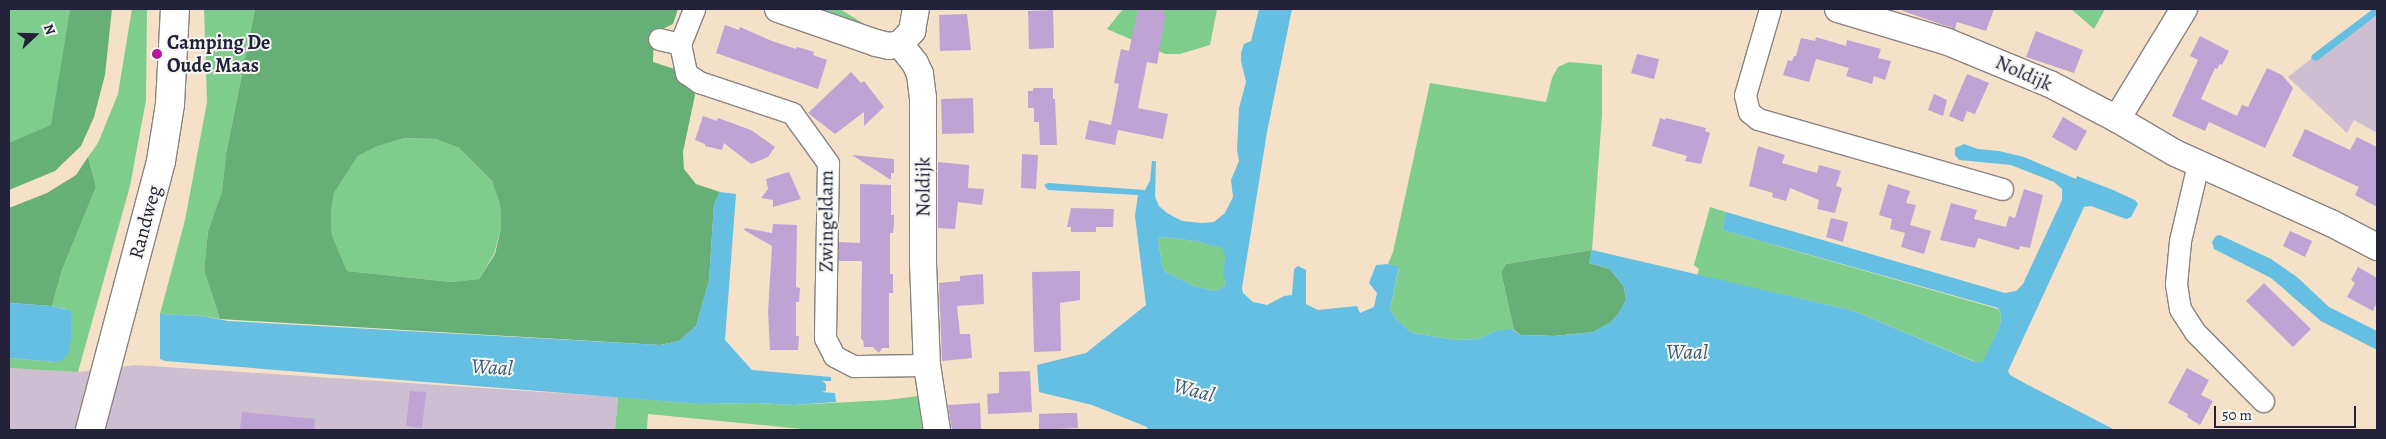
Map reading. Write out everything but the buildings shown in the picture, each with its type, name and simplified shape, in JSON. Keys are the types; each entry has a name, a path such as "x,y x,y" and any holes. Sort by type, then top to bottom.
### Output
{"main road":[{"name":"Randweg","path":"90,430 161,161 170,104 175,9"}],"street":[{"path":"659,38 680,44 694,9"},
{"path":"778,9 889,46 900,44 912,30 916,9"},
{"path":"1770,9 1745,95 1749,112 1758,119 2002,189"},
{"name":"Noldijk","path":"1838,9 1948,42 1986,56 2050,84 2117,119 2175,153 2331,223 2377,247"},
{"path":"2117,119 2184,9"},
{"name":"Zwingeldam","path":"680,44 686,73 699,82 792,113 828,163 825,338 834,356 854,366 928,377"},
{"name":"Noldijk","path":"900,44 915,63 920,74 923,98 923,263 928,377 938,430"},
{"path":"2198,164 2180,241 2176,284 2180,309 2195,332 2263,401"}],"shaded area":[{"path":"2377,15 2377,133 2354,120 2347,133 2288,77 2311,59 2317,61"},
{"path":"136,365 618,397 615,430 9,430 9,368 78,372"}],"green space":[{"path":"9,9 104,9 68,122 9,172"},
{"path":"60,9 112,9 105,75 94,117 81,146 55,171 9,190 9,143 51,125 70,10"},
{"path":"132,9 147,9 146,100 130,186 78,372 9,368 9,358 55,362 71,340 71,313 66,309 52,306 62,270 96,187 88,157 98,143 118,94"},
{"path":"204,9 255,9 226,154 222,191 208,231 204,270 220,319 160,314 185,220 207,102"},
{"path":"255,9 678,9 673,24 654,33 653,62 681,71 695,95 683,152 684,169 696,184 720,192 714,204 709,281 696,326 679,341 660,345 220,319 204,270 208,231 222,191 226,154","holes":["405,138 435,139 459,148 492,181 500,205 501,228 495,254 479,279 451,282 347,271 332,235 331,212 334,193 358,156 378,146"]},
{"path":"809,9 840,9 882,35"},
{"path":"1123,9 1217,9 1210,45 1180,54 1165,54 1107,29"},
{"path":"2071,9 2105,9 2094,29"},
{"path":"1569,62 1602,65 1602,115 1592,250 1506,264 1501,272 1514,330 1495,331 1479,339 1456,340 1412,333 1397,320 1390,309 1399,268 1388,264 1393,252 1430,83 1546,102 1552,78 1558,67"},
{"path":"405,138 435,139 459,148 492,181 500,205 501,228 494,254 479,279 451,282 347,271 332,235 331,212 334,193 358,156 378,146"},
{"path":"88,157 96,187 62,270 52,306 9,303 9,208 47,193 76,175"},
{"path":"1710,207 1726,212 1722,230 1998,309 2001,315 2000,326 1984,361 1976,362 1854,311 1697,275 1699,269 1694,265"},
{"path":"1164,237 1195,241 1223,248 1225,256 1224,276 1226,281 1224,287 1215,291 1194,286 1165,272 1158,239"},
{"path":"1592,250 1589,263 1610,269 1624,287 1626,300 1619,313 1610,323 1593,332 1554,336 1521,335 1514,330 1501,272 1506,264"},
{"path":"918,396 927,430 812,430 648,414 647,430 615,430 618,397 700,404 755,403 793,405 887,400"}],"water":[{"name":"Waal","path":"1259,9 1292,9 1267,132 1242,288 1243,293 1253,302 1267,305 1284,296 1292,295 1294,269 1298,266 1306,270 1306,304 1318,310 1357,306 1360,313 1374,307 1377,293 1369,283 1376,265 1388,264 1399,267 1390,309 1397,320 1412,333 1456,340 1479,339 1495,331 1511,329 1521,335 1554,336 1593,332 1610,323 1619,313 1626,300 1624,287 1610,269 1589,263 1592,250 1854,311 1975,362 1983,361 2000,326 2001,315 1998,308 1722,230 1726,212 2005,293 2016,291 2023,284 2062,200 2062,189 2054,182 2011,165 1959,160 1955,155 1955,148 1964,144 1978,149 1999,151 2024,157 2076,179 2077,176 2113,190 2135,200 2138,204 2131,217 2126,219 2091,206 2084,207 2008,371 2010,375 2028,385 2115,430 1148,430 1147,427 1092,405 1039,392 1037,365 1086,353 1146,305 1135,216 1138,195 1048,190 1044,185 1048,183 1145,190 1150,181 1152,161 1156,161 1155,197 1159,206 1182,221 1214,222 1225,213 1233,197 1231,180 1239,161 1237,150 1239,108 1246,82 1241,53 1244,44 1251,41","holes":["1164,237 1195,241 1222,248 1225,256 1223,276 1226,281 1224,287 1215,291 1194,286 1165,272 1158,239"]},
{"path":"2373,9 2377,9 2377,15 2317,61 2311,59 2312,55"},
{"path":"720,192 736,194 725,340 752,370 831,377 831,381 822,381 826,384 826,391 821,392 835,393 836,402 793,405 755,403 700,404 165,361 160,359 160,314 201,316 228,321 660,345 679,341 696,326 709,281 714,204"},
{"path":"2220,235 2271,259 2297,277 2329,307 2377,331 2377,350 2321,321 2271,278 2214,249 2212,242 2216,236"},
{"path":"9,303 52,306 69,310 71,313 71,340 68,354 63,360 55,362 9,358"}],"place":[{"name":"Camping De Oude Maas","path":"157,54"}]}
